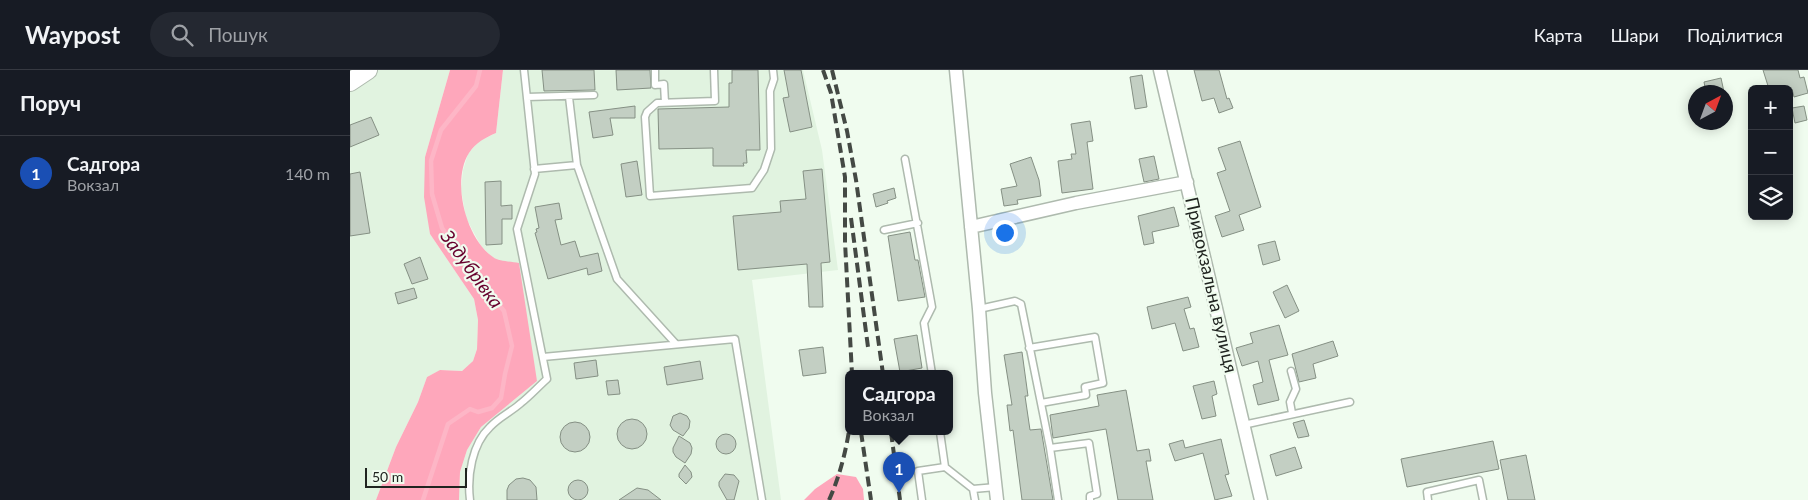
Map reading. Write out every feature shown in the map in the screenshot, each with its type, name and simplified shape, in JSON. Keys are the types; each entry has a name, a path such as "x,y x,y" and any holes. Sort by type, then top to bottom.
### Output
{"main road":[{"path":"350,82 368,70"}],"street":[{"path":"956,70 979,309 985,393 997,500"},
{"name":"Привокзальна вулиця","path":"1160,70 1261,500"},
{"path":"971,227 1076,203 1187,182"}],"lane":[{"path":"470,500 468,489 472,462 479,441 489,427 521,404 547,379 517,230 535,174 524,70"},
{"path":"655,70 655,84 664,84 665,103"},
{"path":"714,70 715,101 657,103 647,112 645,118 650,196 752,188 764,170 771,149 770,91 774,79 773,70"},
{"path":"527,97 594,95"},
{"path":"569,96 577,165 617,278 676,344"},
{"path":"905,159 932,307 924,323 931,370"},
{"path":"534,170 577,165"},
{"path":"884,230 918,223"},
{"path":"979,309 1015,301 1021,304 1050,448 1058,500"},
{"path":"1029,348 1095,336 1103,383 1085,387 1086,395 1041,403"},
{"path":"542,356 735,338 762,500"},
{"path":"1291,370 1296,389 1290,402 1292,413"},
{"path":"1243,425 1350,402"},
{"path":"940,435 945,467 973,490 975,500"},
{"path":"1050,448 1089,443 1097,494 1090,496 1090,500"},
{"path":"922,500 918,471 945,467"},
{"path":"1428,500 1426,492 1479,480 1483,500"},
{"path":"973,490 996,487"}],"shaded area":[{"path":"350,70 450,70 425,157 430,234 474,299 478,320 477,349 473,361 462,371 441,370 427,377 418,402 396,447 376,500 350,500"},
{"path":"450,70 503,70 496,133 478,143 469,153 461,179 462,193 464,209 469,224 483,249 496,259 519,263 537,381 481,427 467,450 460,472 459,500 376,500 396,447 418,402 427,377 440,370 462,371 473,361 477,349 478,320 474,299 430,234 424,197 425,157"},
{"path":"503,70 803,70 822,150 838,270 752,280 781,500 459,500 460,472 467,450 481,427 537,381 494,259 481,246 466,218 461,189 463,170 468,154 478,142 496,133"},
{"path":"837,474 856,477 863,489 864,500 804,500 815,489"}],"building":[{"path":"542,70 594,70 595,90 544,91"},
{"path":"616,70 650,70 651,88 617,90"},
{"path":"732,70 758,70 760,150 746,150 747,163 743,163 744,166 713,166 713,148 659,149 658,109 729,107 729,83 732,83"},
{"path":"784,70 801,70 812,127 790,132 783,98 789,97"},
{"path":"1194,70 1219,70 1227,99 1229,98 1233,108 1219,113 1214,98 1202,101"},
{"path":"1763,70 1798,70 1800,78 1804,77 1808,93 1794,97 1793,85 1768,85"},
{"path":"1142,75 1147,107 1135,109 1130,77"},
{"path":"1721,78 1722,85 1705,85 1704,82"},
{"path":"635,106 635,118 610,118 613,135 593,138 589,112"},
{"path":"1804,106 1807,120 1795,123 1793,108"},
{"path":"371,117 379,135 350,147 350,125"},
{"path":"1090,121 1093,141 1087,142 1093,189 1062,193 1058,161 1072,159 1071,154 1076,154 1071,124"},
{"path":"1240,141 1261,207 1239,215 1244,230 1222,237 1215,216 1230,211 1217,173 1226,170 1218,148"},
{"path":"1154,156 1159,179 1144,182 1139,159"},
{"path":"1031,157 1039,180 1041,196 1017,200 1018,204 1004,206 1001,189 1017,186 1010,164"},
{"path":"637,161 642,195 626,197 621,164"},
{"path":"822,169 830,262 821,263 823,307 809,307 807,264 738,270 733,216 781,212 780,201 806,199 803,171"},
{"path":"360,172 370,233 350,236 350,174"},
{"path":"501,181 501,206 512,205 512,219 502,219 502,244 486,245 485,182"},
{"path":"894,188 896,198 876,207 873,194"},
{"path":"559,203 562,219 555,220 561,245 575,241 580,257 598,253 602,271 588,275 587,268 548,279 535,233 537,232 536,229 539,228 535,207"},
{"path":"1174,207 1179,226 1152,232 1154,243 1144,245 1138,216"},
{"path":"910,232 925,297 898,301 888,236"},
{"path":"1275,241 1280,260 1263,265 1258,245"},
{"path":"420,257 428,279 412,284 404,264"},
{"path":"1287,285 1299,311 1285,318 1273,292"},
{"path":"414,288 417,298 398,304 395,293"},
{"path":"1188,297 1191,307 1184,309 1190,329 1194,328 1199,347 1183,351 1175,323 1152,329 1147,307"},
{"path":"1279,325 1288,355 1269,360 1279,400 1258,405 1253,385 1263,382 1258,361 1242,366 1236,348 1253,343 1250,333"},
{"path":"917,335 922,368 900,370 894,339"},
{"path":"1333,341 1338,356 1313,364 1316,378 1299,382 1292,354"},
{"path":"823,347 826,373 803,376 799,350"},
{"path":"1022,352 1028,396 1025,396 1030,430 1041,429 1053,500 1022,500 1013,430 1010,431 1007,405 1012,405 1004,355"},
{"path":"596,360 598,376 576,379 574,363"},
{"path":"700,361 703,379 667,385 664,367"},
{"path":"618,380 620,394 608,395 606,381"},
{"path":"1214,381 1217,394 1212,396 1216,416 1202,419 1193,386"},
{"path":"1126,390 1137,451 1149,449 1151,461 1146,461 1153,500 1118,500 1106,429 1053,438 1050,415 1099,406 1097,395"},
{"path":"680,413 687,416 690,421 689,428 683,436 673,430 670,425 673,416"},
{"path":"632,419 643,423 647,434 643,445 632,449 621,445 617,434 621,423"},
{"path":"1304,420 1309,436 1298,438 1293,423"},
{"path":"575,422 586,426 590,437 586,448 575,452 564,448 560,437 564,426"},
{"path":"726,434 733,437 736,444 733,451 726,454 719,451 716,444 719,437"},
{"path":"679,436 690,443 692,448 691,454 685,463 676,457 673,452"},
{"path":"1221,439 1229,474 1225,475 1232,496 1215,500 1203,453 1175,461 1169,444 1183,440 1185,448"},
{"path":"1493,441 1499,469 1407,487 1401,459"},
{"path":"1295,447 1302,468 1276,476 1270,455"},
{"path":"1526,455 1535,500 1508,500 1500,460"},
{"path":"685,465 691,472 692,477 686,484 679,477"},
{"path":"725,474 734,475 739,481 734,500 727,500 719,486 719,482"},
{"path":"516,479 530,480 536,487 537,500 507,500 509,485"},
{"path":"578,480 585,483 588,490 585,497 578,500 571,497 568,490 571,483"},
{"path":"637,488 648,490 661,500 619,500"}],"waterway":[{"name":"Задубрівка","path":"423,500 448,424 470,409 478,412 492,408 501,398 512,346 504,311 475,276 442,228 432,194 431,161 441,130 476,86 480,70"}],"railway":[{"path":"823,70 831,93 845,177 845,242 852,370"},
{"path":"832,70 847,131 856,180 882,370"},
{"path":"851,218 868,347"},
{"path":"829,500 836,483 848,435"},
{"path":"861,435 871,500"},
{"path":"891,435 900,500"}],"place":[{"name":"Садгора","path":"899,493"}]}
